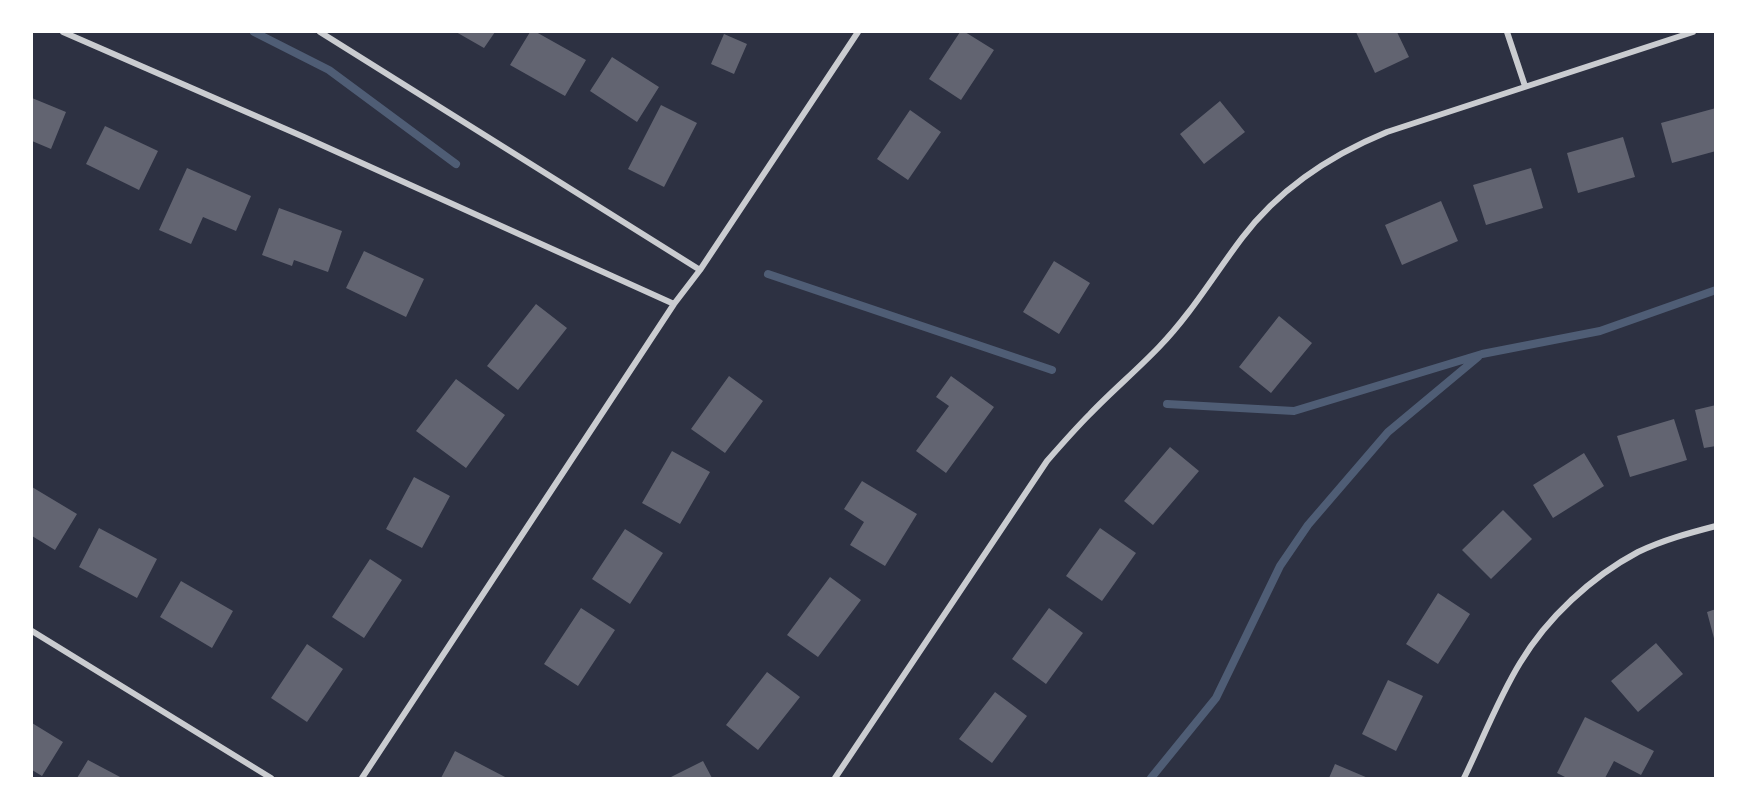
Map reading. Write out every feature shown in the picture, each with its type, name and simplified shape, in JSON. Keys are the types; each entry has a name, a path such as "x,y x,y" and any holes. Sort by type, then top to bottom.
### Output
{"street":[{"path":"63,32 304,137 674,304"},
{"path":"320,32 700,270"},
{"path":"362,778 674,304 700,270 858,32"},
{"path":"1507,32 1525,86"},
{"path":"835,778 1047,461 1089,414 1159,347 1195,305 1242,237 1258,218 1291,187 1331,158 1387,132 1693,32"},
{"path":"1464,778 1519,665 1560,610 1606,571 1639,552 1680,535 1716,526"},
{"path":"32,631 271,778"}],"building":[{"path":"456,32 495,32 484,48"},
{"path":"530,32 536,32 586,60 565,96 510,65"},
{"path":"960,32 965,32 994,50 961,100 929,79"},
{"path":"1356,32 1397,32 1409,57 1375,73"},
{"path":"724,34 747,44 734,74 711,64"},
{"path":"612,57 659,87 637,122 590,91"},
{"path":"32,98 66,112 51,149 32,141"},
{"path":"1220,101 1245,132 1204,164 1180,134"},
{"path":"661,105 697,123 664,187 628,169"},
{"path":"1716,108 1716,151 1672,163 1661,123"},
{"path":"910,110 941,132 908,180 877,159"},
{"path":"105,126 158,151 139,190 86,164"},
{"path":"1623,137 1635,177 1578,193 1567,153"},
{"path":"187,168 251,196 236,231 203,217 191,244 159,230"},
{"path":"1531,168 1543,208 1486,225 1473,185"},
{"path":"1441,201 1458,241 1402,265 1385,225"},
{"path":"279,208 342,231 328,272 294,260 292,266 262,255"},
{"path":"364,251 424,279 406,317 346,288"},
{"path":"1054,261 1090,283 1059,334 1023,312"},
{"path":"536,304 567,328 518,390 487,366"},
{"path":"1279,316 1312,343 1271,393 1239,367"},
{"path":"729,376 763,401 725,453 691,429"},
{"path":"951,376 994,407 946,473 916,451 949,406 936,397"},
{"path":"456,379 505,415 466,468 416,431"},
{"path":"1716,405 1716,446 1704,448 1695,410"},
{"path":"1674,419 1687,460 1630,477 1617,436"},
{"path":"1170,447 1199,471 1153,525 1124,501"},
{"path":"672,451 710,472 680,524 642,503"},
{"path":"1584,453 1604,486 1553,518 1533,485"},
{"path":"414,477 450,496 422,548 386,529"},
{"path":"862,481 917,514 885,566 850,545 864,522 844,509"},
{"path":"32,487 77,514 55,550 32,536"},
{"path":"1503,510 1532,539 1491,579 1462,550"},
{"path":"99,528 157,559 137,598 79,567"},
{"path":"1100,528 1136,553 1102,601 1066,576"},
{"path":"625,529 663,553 630,604 592,579"},
{"path":"370,559 402,580 364,638 332,617"},
{"path":"830,577 861,600 818,657 787,635"},
{"path":"181,581 233,611 212,648 160,617"},
{"path":"1438,593 1470,614 1438,664 1406,644"},
{"path":"581,608 615,630 578,686 544,664"},
{"path":"1049,608 1083,633 1046,684 1012,659"},
{"path":"1716,609 1716,642 1715,642 1707,612"},
{"path":"1656,643 1683,674 1638,712 1611,681"},
{"path":"307,644 343,669 307,722 271,698"},
{"path":"767,672 800,697 758,750 726,725"},
{"path":"1388,680 1423,696 1396,751 1362,734"},
{"path":"995,692 1027,716 992,763 959,739"},
{"path":"1585,717 1654,751 1641,775 1614,761 1605,778 1567,778 1557,773"},
{"path":"32,723 63,742 42,776 32,770"},
{"path":"455,751 507,778 441,778"},
{"path":"88,760 122,778 77,778"},
{"path":"703,761 712,778 669,778"},
{"path":"1335,764 1368,778 1329,778"}],"waterway":[{"path":"254,32 329,70 456,164"},
{"path":"768,274 1052,370"},
{"path":"1167,404 1294,411 1482,354 1600,331 1716,290"},
{"path":"1151,778 1216,698 1280,566 1308,525 1388,432 1478,357"}]}
